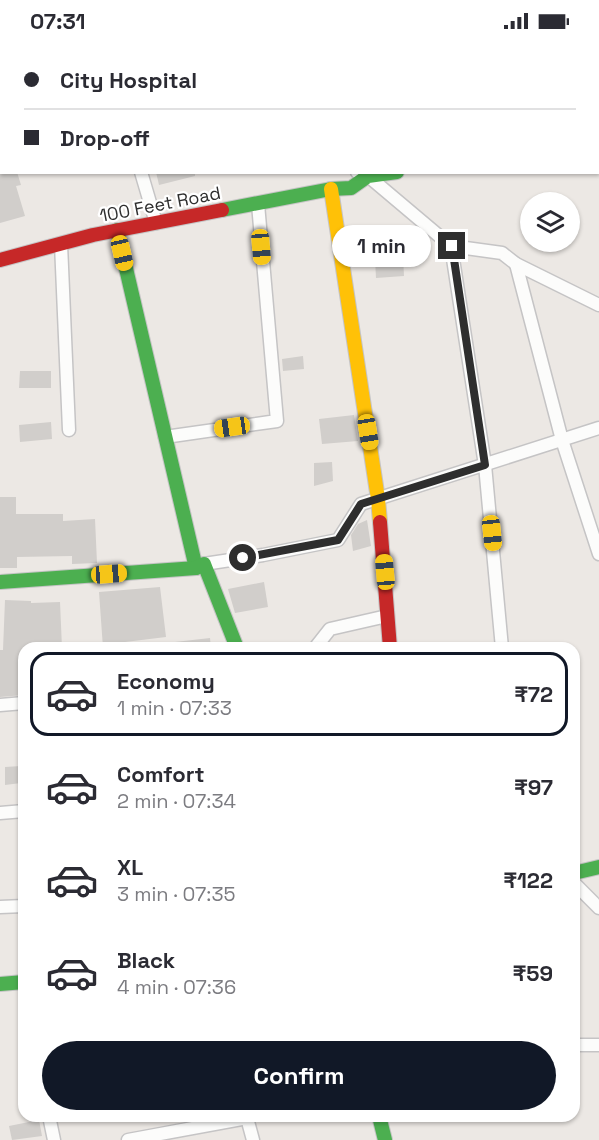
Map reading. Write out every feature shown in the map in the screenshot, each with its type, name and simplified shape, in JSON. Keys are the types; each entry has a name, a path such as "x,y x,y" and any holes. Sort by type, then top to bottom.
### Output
{"street":[{"path":"142,174 156,223"},
{"path":"364,174 452,246 502,253 516,264 599,305"},
{"name":"100 Feet Road","path":"0,260 117,230 331,189 351,188 364,174"},
{"path":"331,189 378,499 389,642"},
{"path":"165,437 276,421 258,204"},
{"path":"117,230 165,437 200,566 234,642"},
{"path":"61,244 69,430"},
{"path":"452,246 485,465 501,642"},
{"path":"516,264 562,440 597,539 599,555"},
{"path":"0,582 200,566 338,540 361,504 599,428"},
{"path":"320,642 330,630 387,616"},
{"path":"0,705 18,704"},
{"path":"0,813 18,812"},
{"path":"580,872 599,867"},
{"path":"580,889 599,908"},
{"path":"0,907 18,906"},
{"path":"0,984 18,982"},
{"path":"580,1045 599,1045"},
{"path":"50,1122 54,1140"},
{"path":"128,1140 221,1122"},
{"path":"248,1122 253,1140"},
{"path":"380,1122 385,1140"}],"building":[{"path":"0,174 18,174 21,185 16,186 25,216 0,223"},
{"path":"156,174 195,174 195,176 159,185"},
{"path":"403,256 404,276 376,278 375,259"},
{"path":"303,356 304,369 283,371 282,359"},
{"path":"20,371 51,371 51,388 19,388"},
{"path":"354,415 358,441 322,444 319,419"},
{"path":"51,422 52,439 20,442 19,425"},
{"path":"332,462 333,481 314,486 314,463"},
{"path":"0,497 16,497 16,514 63,514 63,521 95,519 97,563 72,564 72,556 17,557 17,568 0,568"},
{"path":"367,520 371,546 353,551 351,535 358,524"},
{"path":"264,582 268,607 235,613 228,589"},
{"path":"160,587 166,637 103,642 99,592"},
{"path":"5,600 31,601 31,603 60,602 62,642 18,642 18,696 0,697 0,650 3,650"},
{"path":"210,638 210,642 175,642"},
{"path":"18,766 18,783 5,785 5,767"},
{"path":"39,1122 42,1136 12,1140 9,1126"}],"traffic: fast":[{"path":"222,210 331,189 351,188 368,176 382,174"},
{"path":"117,230 196,568"},
{"path":"0,582 196,568 204,564 235,642"},
{"path":"580,872 599,867"},
{"path":"0,984 18,982"},
{"path":"380,1122 385,1140"}],"traffic: slow":[{"path":"331,189 380,522"}],"traffic: jam":[{"path":"0,260 93,235 222,210"},
{"path":"380,522 390,642"}],"route":[{"path":"243,558 338,540 361,504 485,465 452,246"}]}
